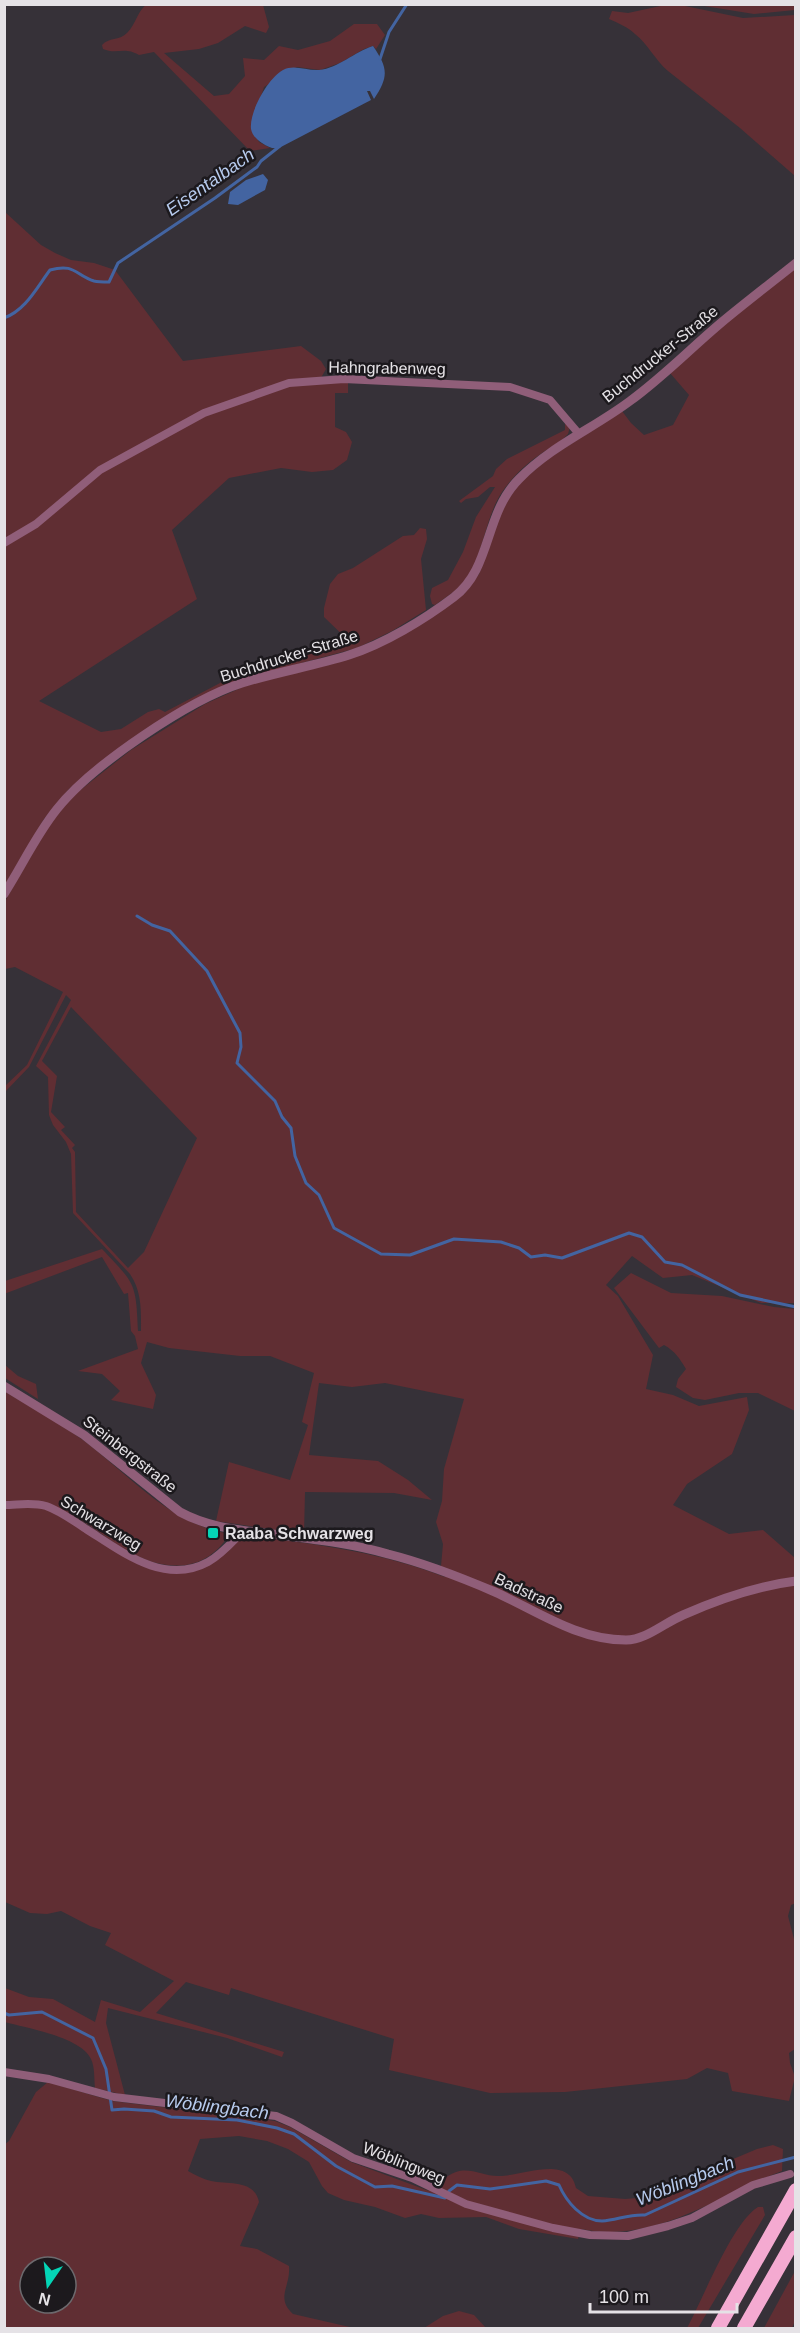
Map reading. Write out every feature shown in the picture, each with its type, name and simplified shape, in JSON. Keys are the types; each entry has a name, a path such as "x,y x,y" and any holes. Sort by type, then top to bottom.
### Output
{"highway":[{"path":"718,2328 793,2195"},
{"path":"744,2328 795,2237"}],"street":[{"name":"Buchdrucker-Straße","path":"4,894 44,826 63,801 102,766 153,730 227,689 330,661 369,647 454,597 469,583 475,573 495,514 509,490 534,464 630,401 795,263"},
{"name":"Hahngrabenweg","path":"4,543 36,524 100,470 204,413 289,383 344,379 510,387 550,400 579,434"},
{"name":"Steinbergstraße","path":"4,1386 84,1436 180,1512 206,1524 243,1531"},
{"name":"Schwarzweg","path":"4,1505 30,1504 48,1507 75,1521 132,1558 160,1568 194,1567 207,1562 243,1531"},
{"name":"Badstraße","path":"243,1531 336,1543 410,1560 495,1592 579,1632 610,1640 638,1639 666,1623 716,1601 795,1581"},
{"name":"Wöblingweg","path":"4,2072 49,2079 114,2097 276,2116 353,2158 412,2178 466,2204 553,2228 590,2235 628,2236 692,2218 753,2186 790,2174"}],"shaded area":[{"path":"146,5 263,5 269,27 266,33 245,26 218,43 199,49 164,53 214,96 229,94 245,76 243,58 264,60 279,46 298,50 330,41 354,24 377,24 385,35 376,49 373,46 364,49 340,63 320,70 297,67 264,87 251,128 259,142 270,148 250,151 154,52 139,55 129,51 103,49 102,45 105,43 127,33"},
{"path":"665,5 685,6 743,18 795,15 795,176 740,128 668,71 644,42 623,25 609,19 612,11 628,13"},
{"path":"698,5 795,5 795,10 754,14"},
{"path":"5,212 41,245 55,253 71,260 94,263 115,270 183,361 301,346 321,361 326,369 318,383 348,381 348,393 335,393 335,427 346,432 352,442 347,460 333,470 312,472 281,468 229,478 172,530 197,599 39,701 101,732 121,729 148,712 159,709 165,712 239,673 257,667 260,662 352,644 324,617 330,584 338,574 353,568 403,536 414,535 420,528 426,529 427,539 421,559 426,610 392,631 357,648 242,679 201,697 100,763 69,789 44,819 5,885"},
{"path":"795,267 795,1303 761,1303 692,1275 663,1278 632,1256 606,1285 618,1296 653,1355 646,1389 673,1395 699,1406 747,1397 749,1410 732,1454 687,1484 673,1505 729,1534 763,1530 795,1558 796,1903 791,1905 788,1916 795,1943 795,2049 789,2053 795,2077 789,2101 732,2091 728,2073 707,2068 687,2079 565,2092 490,2093 389,2070 394,2039 231,1988 229,1995 186,1982 156,2013 284,2052 282,2057 227,2038 108,2008 106,2023 125,2095 95,2088 94,2069 85,2051 65,2039 5,2022 5,1988 29,1997 53,1999 95,2022 101,2000 140,2012 174,1981 105,1945 111,1933 90,1926 61,1911 47,1914 30,1913 5,1902 5,1507 30,1506 47,1509 146,1567 195,1569 244,1536 371,1555 445,1577 441,1566 443,1544 436,1522 442,1501 444,1469 464,1399 385,1383 352,1387 319,1383 309,1455 378,1461 408,1480 432,1500 394,1493 305,1492 304,1534 216,1521 229,1462 290,1480 308,1425 302,1422 314,1373 270,1356 240,1356 169,1348 147,1342 141,1363 156,1395 153,1409 111,1400 120,1391 102,1374 78,1371 138,1349 135,1336 131,1331 128,1293 124,1294 102,1257 4,1294 5,1281 102,1249 132,1285 138,1331 141,1331 140,1301 130,1274 73,1213 71,1154 49,1115 48,1077 36,1066 71,1000 66,995 29,1067 5,1092 5,1086 27,1065 63,992 15,967 5,969 5,901 50,823 74,795 131,750 205,704 245,686 359,655 464,594 479,574 502,508 520,483 546,460 622,411 644,435 673,425 689,395 670,373","holes":["71,1007 197,1138 144,1252 128,1268 76,1212 75,1152 72,1148 75,1145 61,1130 65,1127 51,1112 57,1076 42,1061"]},
{"path":"565,419 570,427 568,434 525,466 502,492 467,578 452,593 435,605 432,604 430,596 432,588 448,580 463,552 476,517 495,487 490,487 478,497 466,499 461,503 459,501 493,476 496,469 507,459 565,430"},
{"path":"631,1273 671,1293 722,1296 795,1309 795,1411 758,1393 739,1393 705,1400 693,1398 676,1387 678,1379 686,1369 684,1365 668,1347 664,1345 659,1348 614,1288"},
{"path":"5,1365 18,1376 36,1384 38,1399 5,1378"},
{"path":"4,1391 83,1440 167,1508 185,1519 225,1533 227,1538 214,1552 198,1562 168,1565 135,1555 74,1516 51,1505 38,1502 5,1501"},
{"path":"48,2082 112,2101 275,2121 290,2127 351,2162 429,2191 449,2175 461,2171 498,2176 554,2169 572,2177 576,2188 588,2196 637,2198 757,2149 773,2145 783,2149 782,2171 709,2205 660,2224 634,2230 608,2232 581,2229 578,2239 519,2229 486,2217 439,2218 421,2214 405,2218 328,2193 309,2162 288,2149 267,2141 239,2136 200,2139 188,2171 211,2181 246,2186 256,2195 259,2202 240,2246 257,2249 289,2266 284,2297 288,2308 293,2314 354,2328 5,2328 4,2145 9,2141 36,2092"},
{"path":"758,2207 763,2207 765,2215 698,2328 687,2328 728,2245 748,2216"},
{"path":"795,2271 795,2321 792,2328 764,2328"},
{"path":"459,2311 474,2315 486,2328 424,2328 443,2316"}],"water":[{"path":"373,46 382,60 385,72 374,99 370,91 367,91 371,100 279,148 268,147 252,133 251,122 256,105 277,74 287,68 326,69"},
{"path":"263,174 268,180 265,190 238,205 228,204 230,192 246,180"}],"waterway":[{"name":"Eisentalbach","path":"380,59 389,32 407,4"},
{"name":"Eisentalbach","path":"4,318 25,304 50,270 70,269 88,279 109,282 118,263 215,198 257,167 280,146"},
{"path":"137,916 152,925 170,931 207,971 240,1033 241,1047 237,1063 275,1101 282,1117 291,1128 295,1156 306,1183 319,1195 334,1228 381,1254 410,1255 454,1239 501,1242 519,1248 531,1257 545,1255 562,1258 629,1233 642,1237 665,1262 682,1265 740,1295 796,1307"},
{"name":"Wöblingbach","path":"4,2013 9,2015 42,2012 93,2038 106,2069 112,2110 154,2111 171,2117 237,2120 277,2128 294,2134 336,2166 375,2187 392,2186 445,2198 449,2191 457,2185 490,2189 546,2181 559,2185 570,2203 581,2214 602,2221 645,2215 738,2172 796,2157"}],"place":[{"name":"Raaba Schwarzweg","path":"213,1533"}]}
